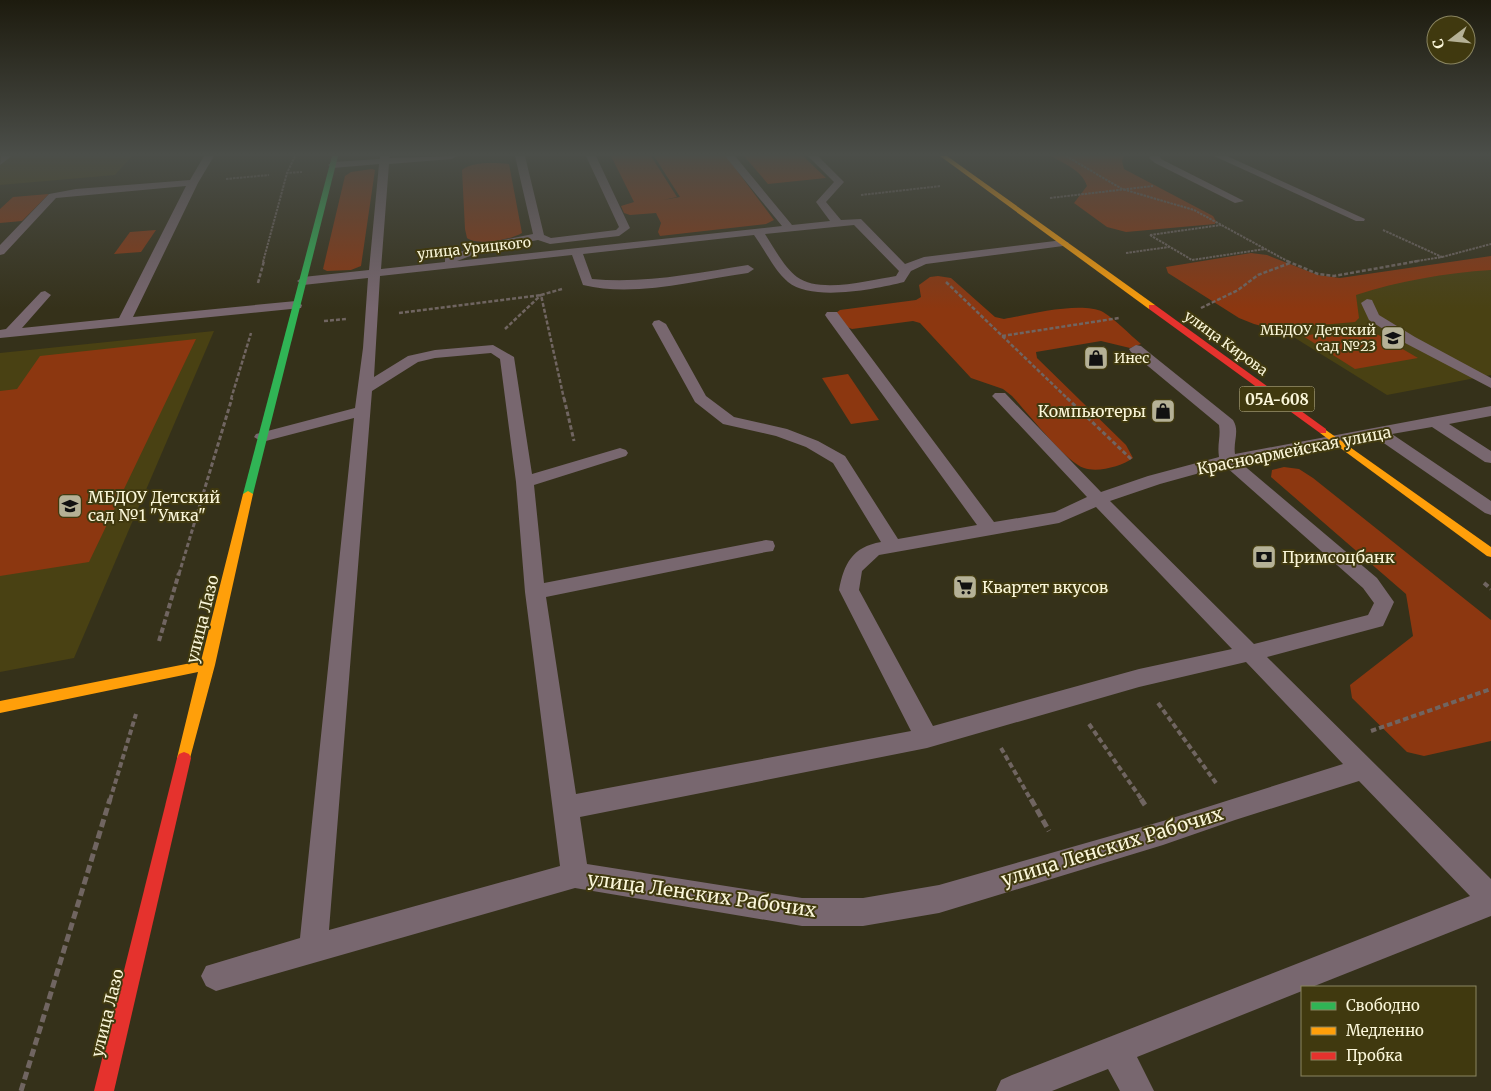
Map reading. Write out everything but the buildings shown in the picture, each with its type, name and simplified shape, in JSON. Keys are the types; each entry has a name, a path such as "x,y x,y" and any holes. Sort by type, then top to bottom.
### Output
{"main road":[{"name":"улица Лазо","path":"104,1091 262,437 322,207"},
{"name":"улица Кирова","path":"1013,207 1491,553"},
{"path":"0,707 208,665"}],"lane":[{"path":"0,252 43,207"},
{"path":"123,323 181,207"},
{"path":"313,949 362,412 366,388 379,207"},
{"path":"532,207 539,237"},
{"path":"431,268 463,253 503,242 539,237 550,241 619,233 625,228 615,207"},
{"path":"772,207 790,228"},
{"path":"825,207 838,223"},
{"path":"1333,207 1360,219"},
{"name":"улица Урицкого","path":"303,281 577,253 857,221 904,269"},
{"path":"758,233 793,280 810,288 826,289 900,279 904,269 924,261 1063,243"},
{"path":"577,253 587,282 629,285 748,269"},
{"path":"5,334 45,295"},
{"path":"1368,303 1374,317 1410,340 1491,384"},
{"path":"5,334 296,305"},
{"path":"832,315 989,528"},
{"path":"659,324 700,399 730,421 781,432 812,444 839,460 893,546"},
{"path":"0,349 29,332"},
{"path":"566,808 927,738 984,720 1139,678 1376,621 1384,602 1370,583 1228,460 1225,444 1229,435 1227,423 1136,349"},
{"path":"366,388 413,359 434,354 492,350 507,357 526,482 535,592 575,875"},
{"path":"1000,396 1098,499 1491,898"},
{"path":"262,437 362,412"},
{"name":"Красноармейская улица","path":"927,738 849,590 853,568 873,550 989,528 1059,518 1098,499 1154,480 1228,460 1491,412"},
{"path":"1436,422 1491,457"},
{"path":"1378,433 1491,510"},
{"path":"526,482 579,464 620,453"},
{"path":"535,592 766,546"},
{"name":"улица Ленских Рабочих","path":"216,976 575,875 802,912 863,912 939,899 1066,860 1163,833 1234,808 1362,768"},
{"path":"1012,1091 1491,902"},
{"path":"1115,1050 1138,1091"}],"path":[{"path":"250,310 278,207"},
{"path":"1187,207 1290,263 1318,274 1334,276 1442,257 1491,244"},
{"path":"1360,219 1442,257"},
{"path":"1222,225 1150,235 1192,260 1266,249"},
{"path":"1120,254 1170,247"},
{"path":"924,261 1154,480"},
{"path":"1200,308 1238,290 1258,275 1290,263"},
{"path":"371,316 541,295 587,282"},
{"path":"492,350 506,328 541,295"},
{"path":"541,295 579,464"},
{"path":"1002,336 1123,317"},
{"path":"1139,678 1234,808"},
{"path":"1337,743 1491,690"},
{"path":"1071,697 1163,833"},
{"path":"984,720 1066,860"},
{"path":"20,1091 44,1011"}],"shaded area":[{"path":"2,207 36,207 22,221 0,223 0,209"},
{"path":"338,207 370,207 361,266 351,270 327,271 323,269"},
{"path":"464,207 517,207 522,233 510,238 479,242 467,238"},
{"path":"621,207 764,207 774,220 766,224 660,236 658,232 661,223 656,213 630,215 624,213"},
{"path":"1079,207 1196,207 1213,216 1216,221 1215,224 1126,232 1107,227"},
{"path":"156,230 141,252 114,254 130,232"},
{"path":"1251,253 1267,255 1318,275 1340,278 1491,256 1491,270 1422,278 1356,295 1359,318 1355,322 1273,329 1239,318 1168,273 1166,267"},
{"name":"МБДОУ Детский сад №23","path":"1491,261 1491,375 1387,395 1237,302"},
{"path":"930,277 951,278 995,317 1004,319 1068,308 1093,309 1108,315 1141,344 1130,348 1101,341 1036,352 1037,358 1126,445 1133,458 1123,464 1110,468 1096,470 1084,468 1057,447 1012,396 1003,389 971,378 920,323 913,321 852,329 847,327 836,313 840,310 916,300 921,297 919,285"},
{"path":"1363,326 1418,358 1355,369 1303,336"},
{"name":"МБДОУ Детский сад №1 \"Умка\"","path":"214,331 74,658 0,672 0,353"},
{"name":"МБДОУ Детский сад №1 \"Умка\"","path":"196,339 89,562 0,576 0,391 17,389 40,356"},
{"path":"848,374 879,420 851,424 822,378"},
{"path":"1284,467 1299,469 1313,478 1491,620 1491,741 1424,756 1407,752 1352,698 1350,685 1413,636 1406,594 1271,477 1272,470"}],"traffic: fast":[{"path":"248,494 322,207"}],"traffic: slow":[{"path":"1013,207 1152,307"},
{"path":"1323,431 1491,553"},
{"path":"184,758 248,494"},
{"path":"0,707 208,665"}],"traffic: jam":[{"path":"1152,307 1323,431"},
{"path":"104,1091 184,758"}],"place":[{"name":"МБДОУ Детский сад №23","path":"1393,338"},
{"name":"Инес","path":"1096,358"},
{"name":"Компьютеры","path":"1163,411"},
{"name":"МБДОУ Детский сад №1 \"Умка\"","path":"70,506"},
{"name":"Примсоцбанк","path":"1264,557"},
{"name":"Квартет вкусов","path":"965,587"}]}
